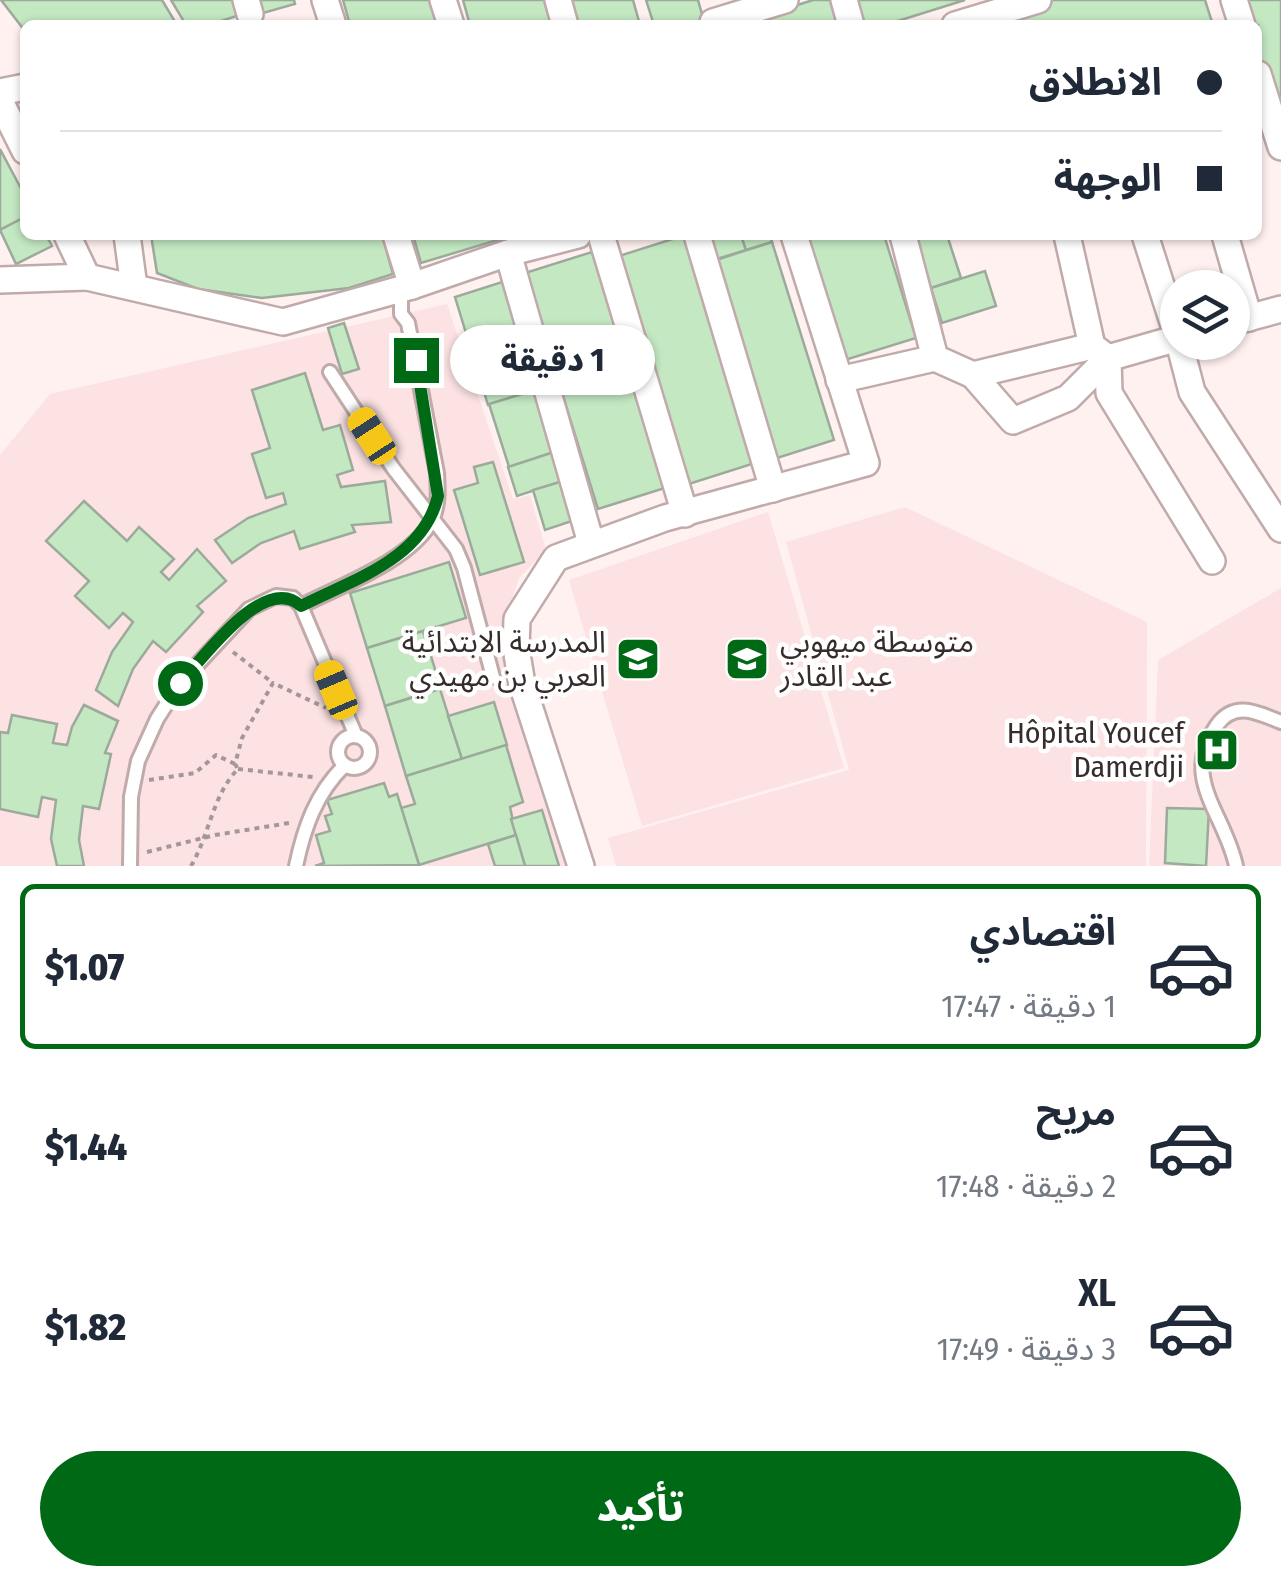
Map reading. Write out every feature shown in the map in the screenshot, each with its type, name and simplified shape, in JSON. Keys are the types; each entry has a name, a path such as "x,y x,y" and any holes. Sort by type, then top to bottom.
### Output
{"street":[{"path":"711,16 785,0"},
{"path":"971,20 1038,0"},
{"path":"1262,87 1281,147"},
{"path":"0,101 20,141"},
{"path":"70,240 88,277"},
{"path":"128,240 134,287"},
{"path":"397,240 406,288"},
{"path":"0,280 88,277 283,322 406,288 515,246 549,240"},
{"path":"603,240 685,514"},
{"path":"698,240 773,489"},
{"path":"582,866 522,684 516,648 517,619 556,558 590,543 866,463 796,240"},
{"path":"904,240 935,358"},
{"path":"1068,240 1109,393 1212,561"},
{"path":"1147,240 1160,283"},
{"path":"1226,240 1232,270"},
{"path":"515,246 590,543"},
{"path":"1250,318 1281,309"},
{"path":"973,376 1160,343"},
{"path":"839,380 935,358 973,376 1013,421 1068,398 1100,352"},
{"path":"1183,360 1192,392 1281,528"}],"lane":[{"path":"301,606 393,558 422,536 433,518 437,474 408,323 401,314 406,288"},
{"path":"330,372 393,468 456,550 493,677"},
{"path":"130,861 133,780 157,719 180,683 249,609 276,596 293,598 301,606 356,736"},
{"path":"1236,866 1203,782 1200,766 1204,742 1230,712 1246,708 1281,722"},
{"path":"350,736 367,742 367,760 357,767 344,765 338,755 341,743 350,736"},
{"path":"296,866 308,820 344,765"}],"path":[{"path":"219,641 273,683 348,718"},
{"path":"191,866 236,767 242,738 273,683"},
{"path":"133,780 187,776 216,755 236,767 332,779"},
{"path":"130,861 206,838 308,820"}],"shaded area":[{"path":"447,304 513,499 530,495 546,550 519,578 508,611 579,866 0,866 0,455 50,394"},
{"path":"905,507 1147,622 1146,866 616,866 608,838 849,770 786,542"},
{"name":"متوسطة ميهوبي عبد القادر","path":"768,512 844,768 642,826 569,580"},
{"name":"Hôpital Youcef Damerdji","path":"1281,588 1281,866 1149,866 1158,660"}],"building":[{"path":"1,0 162,0 174,20 20,20 20,25"},
{"path":"171,0 242,0 246,13 224,20 183,20"},
{"path":"251,0 294,0 295,4 256,15"},
{"path":"343,0 433,0 439,20 349,20"},
{"path":"463,0 549,0 555,20 469,20"},
{"path":"568,0 633,0 639,20 574,20"},
{"path":"646,0 698,0 704,20 652,20"},
{"path":"813,0 832,0 838,20 750,20"},
{"path":"851,0 965,0 901,20 857,20"},
{"path":"1050,0 1205,0 1211,20 986,20"},
{"path":"1242,0 1281,0 1281,127 1262,64 1262,20 1248,20"},
{"path":"0,149 20,187 20,220 0,230"},
{"path":"20,220 20,240 49,240 52,246 16,264 0,230"},
{"path":"152,240 383,240 393,274 349,288 262,298 198,289 157,273"},
{"path":"414,240 497,240 421,263"},
{"path":"669,240 687,240 755,463 689,484 619,256"},
{"path":"711,240 743,240 746,250 717,259"},
{"path":"743,240 771,240 772,242 746,250"},
{"path":"808,240 886,240 916,338 845,360"},
{"path":"917,240 949,240 961,278 931,288"},
{"path":"772,242 834,440 774,459 713,261"},
{"path":"592,252 665,488 598,509 525,273"},
{"path":"985,271 996,306 942,323 931,288"},
{"path":"502,282 535,390 488,405 455,297"},
{"path":"344,323 359,369 342,374 328,328"},
{"path":"305,373 323,430 340,425 353,470 337,475 341,487 385,481 391,522 352,525 355,532 300,549 294,531 261,543 232,563 215,540 248,518 286,504 283,493 266,498 252,454 270,448 252,390"},
{"path":"535,390 554,452 509,467 489,404"},
{"path":"554,452 563,481 517,496 508,467"},
{"path":"493,462 524,562 480,575 454,490 478,483 474,467"},
{"path":"563,481 575,520 545,530 533,490"},
{"path":"84,501 127,541 139,527 174,559 161,572 169,580 197,549 226,581 197,606 203,612 166,652 153,641 133,669 118,706 96,690 112,652 133,622 123,613 109,628 75,596 89,581 46,541"},
{"path":"449,562 466,618 367,648 350,593"},
{"path":"423,631 441,688 385,706 367,648"},
{"path":"440,689 462,759 406,776 385,706"},
{"path":"494,702 507,745 462,759 448,716"},
{"path":"84,705 118,721 105,753 111,754 99,809 83,806 79,840 84,866 57,866 51,839 56,800 42,797 38,817 0,809 0,732 8,733 12,715 57,724 53,743 67,745"},
{"path":"506,745 523,802 510,807 516,835 419,865 401,808 415,804 406,776"},
{"path":"384,783 389,797 397,794 419,865 315,866 324,863 316,835 330,831 325,816 332,814 327,800"},
{"path":"1167,808 1209,809 1206,866 1165,863"},
{"path":"542,810 559,866 525,866 511,819"},
{"path":"516,835 525,866 495,866 488,844"}],"place":[{"name":"المدرسة الابتدائية العربي بن مهيدي","path":"638,659"},
{"name":"متوسطة ميهوبي عبد القادر","path":"747,659"},
{"name":"Hôpital Youcef Damerdji","path":"1217,750"}],"route":[{"path":"180,683 249,609 276,596 293,598 301,606 393,558 422,536 433,518 438,496 416,360"}]}
